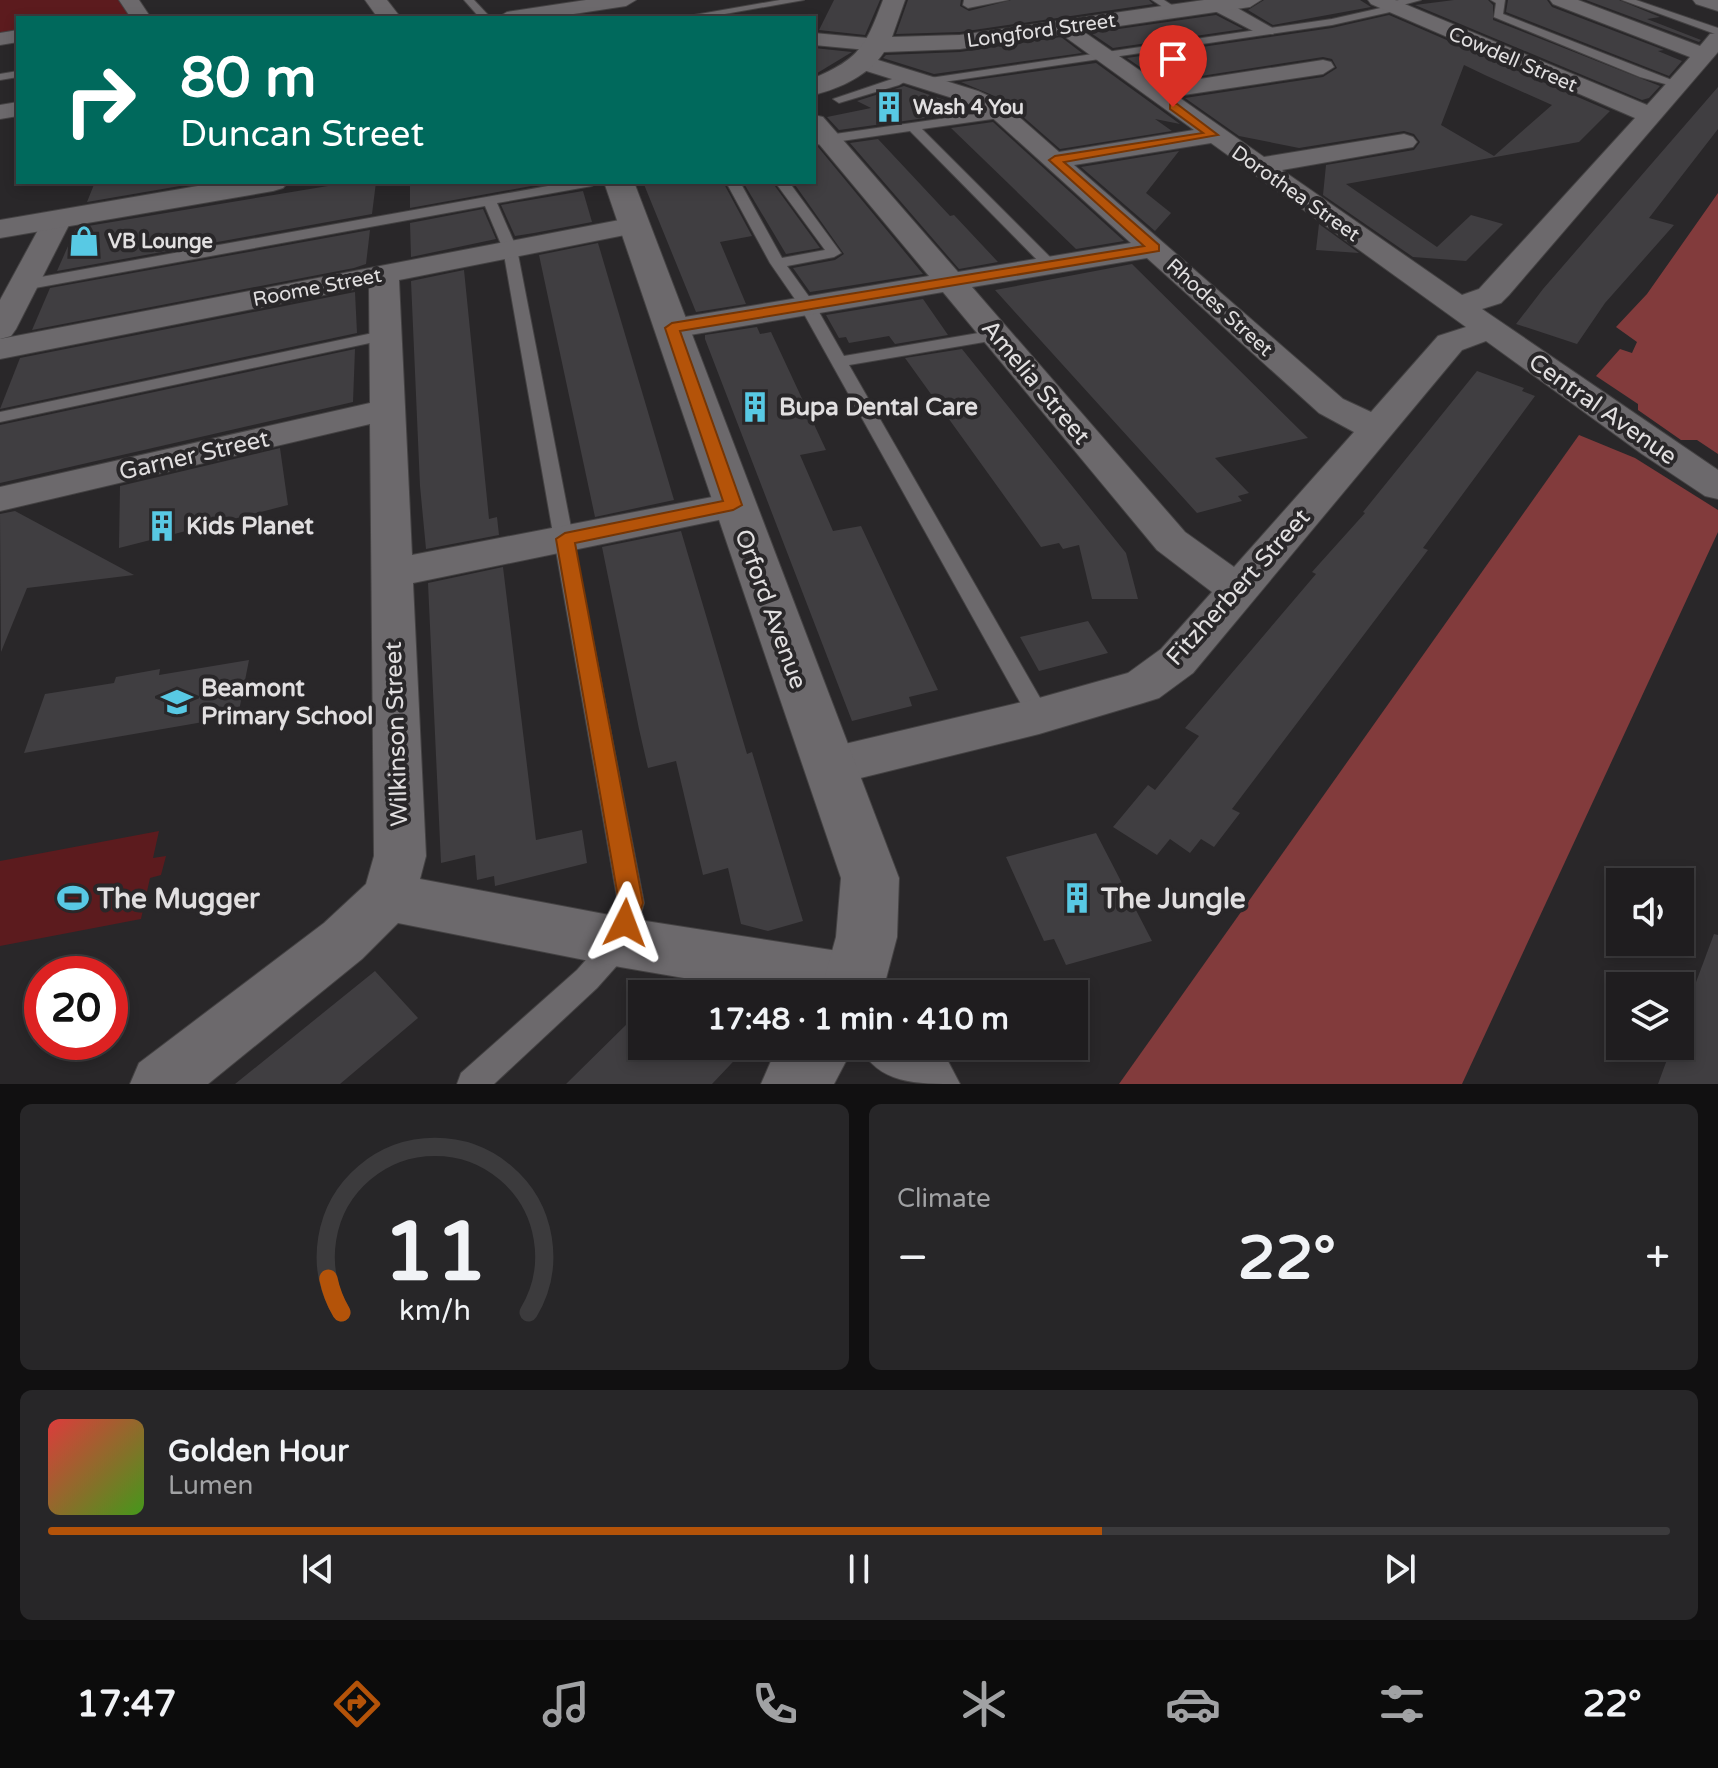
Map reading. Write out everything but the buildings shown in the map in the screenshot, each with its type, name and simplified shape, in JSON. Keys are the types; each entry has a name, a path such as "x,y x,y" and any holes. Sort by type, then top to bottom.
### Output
{"street":[{"path":"376,0 388,16"},
{"path":"520,16 626,0"},
{"path":"816,86 871,54 894,0"},
{"name":"Longford Street","path":"871,54 1064,27 1167,6 1218,5 1250,0"},
{"path":"1560,0 1680,48 1713,41"},
{"path":"1703,0 1718,5"},
{"name":"Cowdell Street","path":"1394,3 1649,115"},
{"path":"1218,5 1266,30"},
{"name":"Dorothea Street","path":"1064,27 1212,135 1474,318"},
{"name":"Rhodes Street","path":"816,40 871,54 915,80 984,102 1002,114 1331,406 1376,429"},
{"name":"Fitzherbert Street","path":"828,766 1039,716 1143,686 1177,661 1713,41"},
{"path":"1154,93 1323,67"},
{"name":"Amelia Street","path":"819,134 951,282 1171,541 1206,569 1240,590"},
{"path":"1055,160 1212,135"},
{"path":"1257,166 1404,142"},
{"path":"0,229 261,184"},
{"name":"Orford Avenue","path":"620,184 870,878 870,919 856,980"},
{"path":"0,329 58,219"},
{"name":"Roome Street","path":"0,349 635,225"},
{"path":"672,328 1155,248"},
{"name":"Wilkinson Street","path":"160,1084 343,941 388,897 400,856 384,273"},
{"name":"Central Avenue","path":"1474,318 1718,487"},
{"name":"Garner Street","path":"0,499 387,410"},
{"path":"391,573 733,505"},
{"path":"388,897 818,980"},
{"path":"794,1084 812,1060"},
{"path":"909,1060 918,1066 930,1084"}],"lane":[{"path":"469,0 484,16"},
{"path":"969,0 968,5 1003,0"},
{"path":"1496,0 1501,2 1498,15 1644,75 1676,84"},
{"path":"1627,0 1713,41"},
{"path":"698,16 805,3"},
{"path":"839,99 895,83 1332,22 1394,3"},
{"path":"819,134 913,127 1002,114"},
{"path":"913,127 1051,266"},
{"path":"24,285 581,184"},
{"path":"734,184 777,263 807,305 1039,716"},
{"path":"777,263 834,253 783,184"},
{"path":"472,1084 587,979 620,942 631,903 510,249 489,200"},
{"path":"0,417 387,335"},
{"path":"839,362 996,335"}],"shaded area":[{"path":"0,0 119,0 129,15 16,16 16,35 0,38"},
{"path":"1718,193 1718,454 1697,440 1681,440 1638,410 1638,404 1596,376 1620,349 1632,353 1637,342 1616,327 1647,294"},
{"path":"1579,435 1635,458 1718,510 1718,532 1462,1084 1119,1084"},
{"name":"The Mugger","path":"159,831 153,858 166,856 161,875 150,878 141,919 0,946 0,861"}],"place":[{"name":"Wash 4 You","path":"889,107"},
{"name":"VB Lounge","path":"84,241"},
{"name":"Bupa Dental Care","path":"755,407"},
{"name":"Kids Planet","path":"162,526"},
{"name":"Beamont Primary School","path":"177,702"},
{"name":"The Mugger","path":"73,898"},
{"name":"The Jungle","path":"1077,898"}],"route":[{"path":"625,923 631,903 565,539 733,505 672,328 1155,248 1055,160 1212,135 1173,107"}]}
